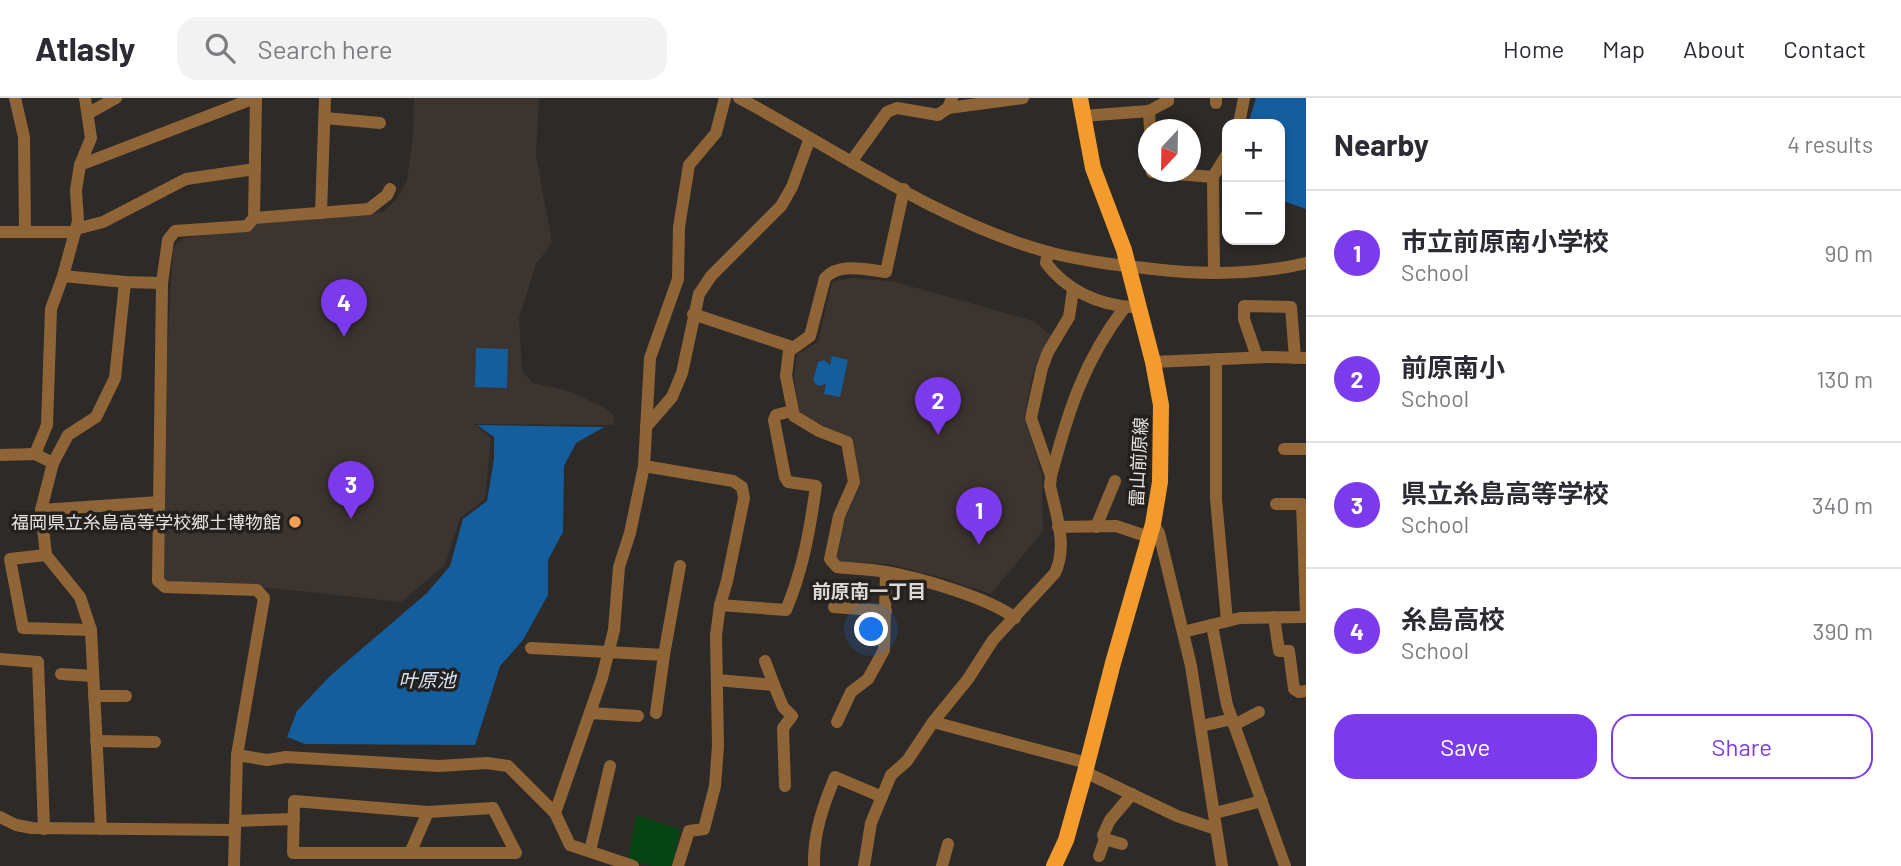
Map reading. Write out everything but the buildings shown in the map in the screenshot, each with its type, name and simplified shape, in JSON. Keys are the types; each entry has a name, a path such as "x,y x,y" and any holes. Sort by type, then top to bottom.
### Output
{"main road":[{"name":"雷山前原線","path":"1054,866 1066,840 1112,663 1151,530 1160,482 1161,405 1153,362 1132,307 1128,267 1093,168 1080,98"}],"street":[{"path":"15,98 24,137 26,232"},
{"path":"35,454 47,425 51,309 78,221 76,190 80,165 91,138 85,98"},
{"path":"89,113 116,98"},
{"path":"80,165 255,98 254,218 247,226 174,231 168,240 162,283 158,581 165,587 257,590 264,598 237,755 234,866"},
{"path":"321,213 325,98"},
{"path":"555,813 602,678 614,630 619,567 630,533 643,466 650,358 678,279 679,227 688,165 716,133 725,98"},
{"path":"739,98 851,162 980,227 1048,252 1128,267 1195,274 1277,270 1306,263"},
{"path":"851,162 887,112 899,103 938,115 950,103 1023,98"},
{"path":"1083,116 1149,111 1168,101 1168,98"},
{"path":"1240,119 1244,98"},
{"path":"1149,111 1149,119"},
{"path":"324,118 380,122"},
{"path":"646,427 672,397 682,373 699,294 711,276 781,206 792,187 810,138"},
{"path":"1214,273 1213,177 1222,162"},
{"path":"0,232 75,231 103,222 186,179 255,169"},
{"path":"1201,176 1213,177"},
{"path":"254,218 369,209 387,195 390,189"},
{"path":"904,189 886,272 847,268 831,272 825,278 810,336 789,351 786,376 792,411 798,420 847,442 854,482 839,516 830,559 837,567 886,572 970,597 1008,612 1015,618"},
{"path":"864,866 867,836 880,796 891,775 907,761 933,722 968,679 993,640 1055,573 1061,561 1063,548 1050,486 1051,476 1079,385 1103,335 1132,307 1073,290 1056,277 1046,263 1048,252"},
{"path":"63,276 162,283"},
{"path":"101,829 91,630 80,597 46,555 41,510 54,463 68,435 96,416 116,378 125,282"},
{"path":"1051,476 1031,418 1042,368 1048,352 1069,317 1073,290"},
{"path":"1153,362 1257,357 1300,358 1291,307 1244,306 1244,319 1257,357"},
{"path":"693,314 792,347"},
{"path":"1216,359 1216,499 1227,621"},
{"path":"720,605 786,610 798,582 817,486 788,482 785,477 774,420 776,415 792,411"},
{"path":"1284,449 1306,449"},
{"path":"0,455 35,454 54,463"},
{"path":"643,466 733,481 742,487 744,498 716,635 718,746 715,786 704,830 689,831 678,866"},
{"path":"1096,527 1115,481"},
{"path":"41,510 159,502"},
{"path":"1183,632 1240,618 1306,615 1302,503 1276,504"},
{"path":"1058,527 1116,526 1159,533 1183,632 1222,866"},
{"path":"46,555 10,559 23,628 91,630"},
{"path":"656,713 680,566"},
{"path":"837,722 851,692 869,679 884,650 886,572"},
{"path":"834,607 886,611"},
{"path":"1274,617 1279,651 1289,651 1294,689 1299,692 1306,691"},
{"path":"1212,625 1227,705 1285,866"},
{"path":"531,648 664,655"},
{"path":"0,659 38,662 44,829"},
{"path":"765,662 783,707 792,716 783,728 785,786"},
{"path":"61,674 93,676"},
{"path":"717,680 774,685"},
{"path":"94,696 126,696"},
{"path":"1200,726 1233,722 1259,712"},
{"path":"590,713 638,716"},
{"path":"933,722 1086,767 1177,816 1216,829"},
{"path":"96,741 155,742"},
{"path":"237,755 267,760 286,757 439,766 488,763 508,766 555,813 570,845 633,866"},
{"path":"590,852 610,766"},
{"path":"814,866 813,845 823,806 835,777 880,796"},
{"path":"1099,856 1105,839 1103,835 1110,820 1132,793"},
{"path":"293,801 428,812 493,807 516,853 293,853 293,801"},
{"path":"1215,813 1262,801"},
{"path":"410,853 428,812"},
{"path":"0,817 16,825 44,829 235,825 294,819"},
{"path":"1105,839 1122,844"},
{"path":"942,866 947,844"}],"shaded area":[{"path":"414,98 539,98 536,155 552,243 536,264 519,318 522,371 533,383 569,391 605,408 613,415 614,425 474,424 491,438 485,499 460,518 445,565 401,602 270,588 167,584 161,577 167,355 173,250 176,244 184,238 251,229 257,223 383,212 396,200 407,181"},
{"path":"851,278 892,281 1034,321 1053,337 1035,365 1024,417 1042,474 1043,531 991,594 889,564 841,562 837,557 845,518 860,484 853,439 804,417 798,409 794,376 797,354 818,342 832,282"}],"green space":[{"path":"636,815 680,829 673,866 652,866 628,860"}],"water":[{"path":"1256,98 1306,98 1306,209 1285,202 1285,119 1250,119"},
{"path":"476,348 508,349 507,388 475,387"},
{"path":"832,356 848,360 840,397 824,394 826,384 818,386 813,381 818,362 824,360 830,365"},
{"name":"叶原池","path":"477,425 604,427 576,443 564,466 563,532 548,560 548,595 523,640 500,666 475,745 305,744 287,737 297,711 330,676 427,593 450,566 463,519 487,501 494,459 494,437"}],"place":[{"name":"糸島高校","path":"344,337"},
{"name":"前原南小","path":"938,435"},
{"name":"県立糸島高等学校","path":"351,519"},
{"name":"福岡県立糸島高等学校郷土博物館","path":"295,522"},
{"name":"市立前原南小学校","path":"979,545"}],"district":[{"name":"前原南一丁目","path":"869,590"}]}
